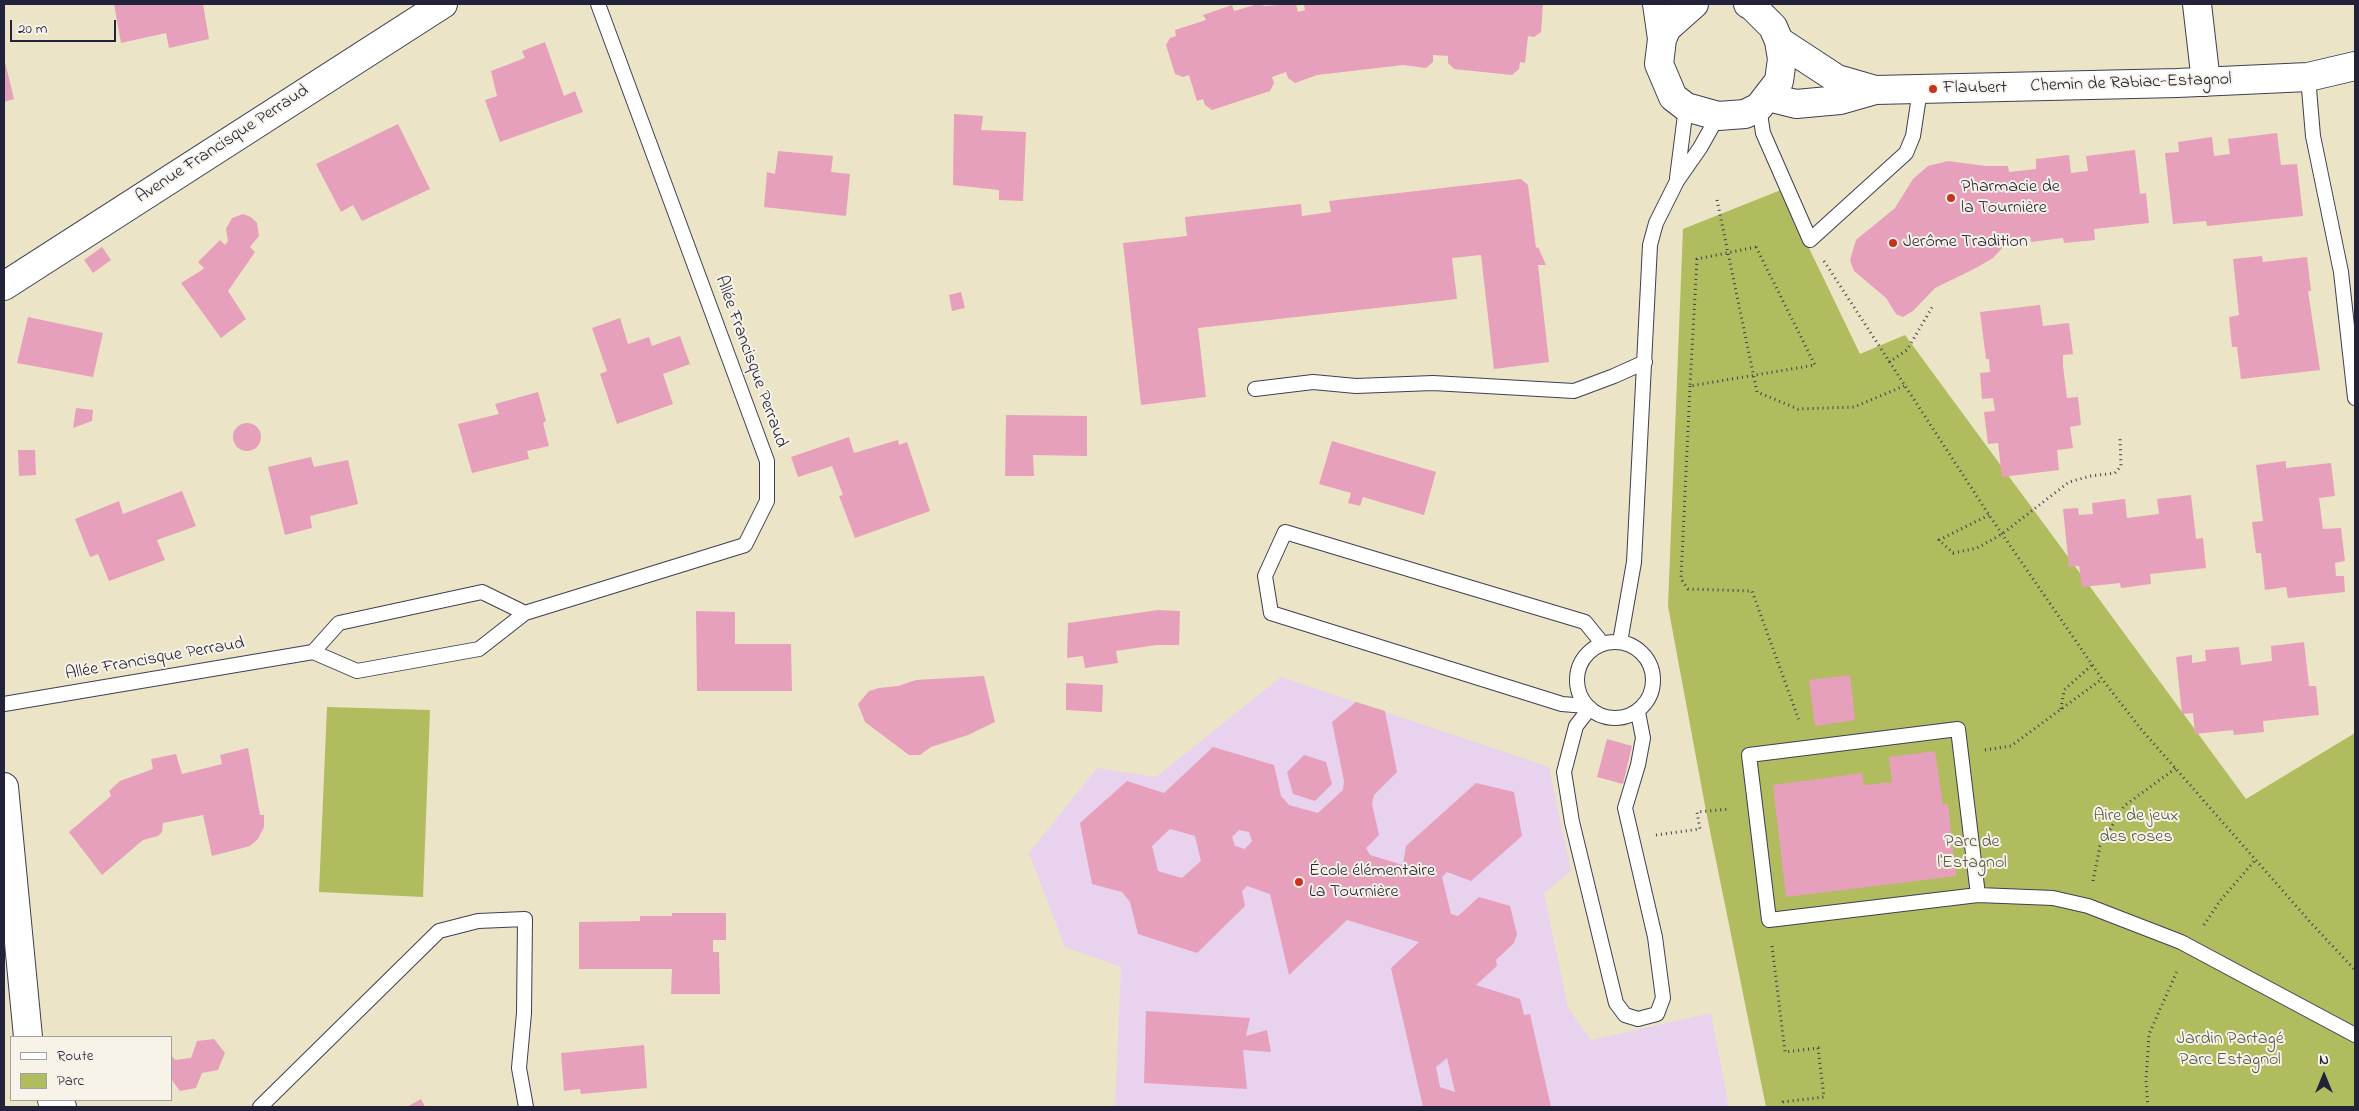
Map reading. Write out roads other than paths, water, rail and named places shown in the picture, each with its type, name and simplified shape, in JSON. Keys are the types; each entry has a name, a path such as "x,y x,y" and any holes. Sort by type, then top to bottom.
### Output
{"street":[{"name":"Avenue Francisque Perraud","path":"4,286 443,4"},
{"path":"1657,4 1662,39 1660,64 1673,97 1686,107 1718,116 1744,114 1764,102 1779,81 1782,60 1779,41 1773,27 1748,4"},
{"path":"1662,39 1667,28 1694,4"},
{"path":"2197,4 2206,82"},
{"name":"Chemin de Rabiac-Estagnol","path":"1779,41 1837,79 1875,90"},
{"name":"Chemin de Rabiac-Estagnol","path":"1764,102 1796,104 1840,100 1875,90 2206,82 2308,77 2355,66"},
{"path":"4,787 28,1036"}],"lane":[{"name":"Allée Francisque Perraud","path":"4,704 313,652 357,671 479,649 525,613 744,545 767,501 767,462 598,4"},
{"path":"2308,77 2313,136 2341,272 2355,398"},
{"path":"1764,102 1764,133 1810,240 1906,154 1913,136 1920,90"},
{"path":"1677,181 1686,107"},
{"path":"1620,642 1634,562 1650,244 1656,223 1677,181 1700,148 1718,116"},
{"path":"1255,389 1313,382 1356,386 1432,384 1574,390 1614,376 1645,362"},
{"path":"1588,707 1577,690 1576,672 1582,658 1602,643 1620,642 1637,648 1649,661 1654,674 1653,687 1647,702 1638,712 1622,718 1606,718 1588,707 1562,704 1270,613 1265,576 1285,532 1585,622 1602,643"},
{"path":"313,652 339,623 482,592 525,613"},
{"path":"1588,707 1576,726 1564,772 1572,822 1616,1003 1625,1015 1638,1019 1657,1014 1663,998 1655,937 1625,808 1638,765 1643,738 1638,712"},
{"path":"1978,895 1958,729 1749,755 1770,920 1978,895 2053,898 2088,906 2190,947 2355,1035"},
{"path":"260,1107 438,931 478,921 525,918 524,1012 519,1068 526,1107"}],"place":[{"name":"Flaubert","path":"1933,89"},
{"name":"Pharmacie de la Tournière","path":"1951,198"},
{"name":"Jerôme Tradition","path":"1893,243"},
{"name":"École élémentaire La Tournière","path":"1299,882"}],"park label":[{"name":"Aire de jeux des roses","path":"2136,828"},
{"name":"Parc de l'Estagnol","path":"1972,853"},
{"name":"Jardin Partagé Parc Estagnol","path":"2230,1050"}]}
